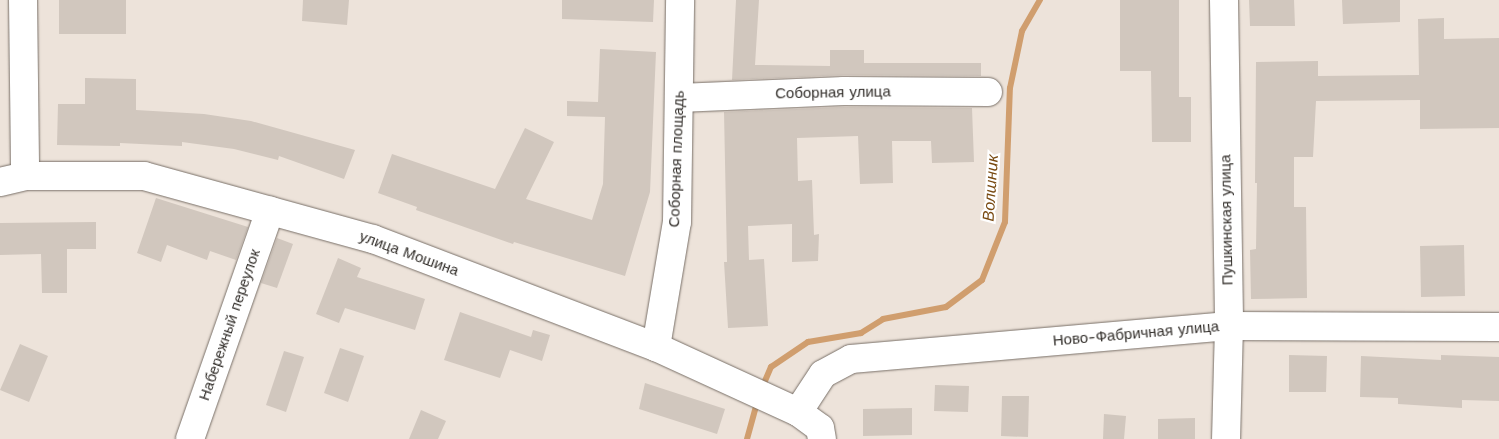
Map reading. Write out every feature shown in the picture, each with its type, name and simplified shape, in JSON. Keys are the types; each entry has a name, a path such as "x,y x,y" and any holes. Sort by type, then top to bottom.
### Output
{"street":[{"path":"13,179 22,0"},
{"name":"Соборная площадь","path":"656,347 677,222 680,0"},
{"name":"Пушкинская улица","path":"1224,0 1228,326 1226,439"},
{"name":"Соборная улица","path":"679,98 844,91 988,92"},
{"name":"улица Мошина","path":"13,179 144,176 373,239 656,347 798,412 820,428 822,439"},
{"name":"Набережный переулок","path":"190,439 270,211"},
{"name":"Ново-Фабричная улица","path":"798,412 823,374 851,359 1228,326 1499,327"}],"building":[{"path":"59,0 126,0 126,34 59,34"},
{"path":"303,0 349,0 347,25 302,21"},
{"path":"562,0 654,0 653,22 562,19"},
{"path":"736,0 759,0 755,65 830,66 830,50 864,50 864,63 981,63 981,76 844,75 732,80"},
{"path":"1120,0 1179,0 1179,97 1191,97 1191,142 1152,142 1151,71 1120,71"},
{"path":"1249,0 1294,0 1295,26 1250,26"},
{"path":"1342,0 1400,0 1400,22 1343,24"},
{"path":"1444,18 1444,39 1499,38 1499,128 1420,129 1420,100 1316,101 1313,157 1294,157 1294,207 1306,207 1307,298 1251,299 1250,250 1256,249 1256,62 1318,61 1318,76 1419,75 1418,19"},
{"path":"600,49 656,52 650,192 625,276 514,242 513,244 416,210 417,207 378,193 392,154 495,189 525,128 554,142 526,199 592,220 603,184 605,117 567,116 567,101 598,102"},
{"path":"85,78 136,79 136,110 204,114 251,121 355,150 344,179 279,156 278,160 234,149 182,142 182,146 120,143 120,146 57,145 58,104 85,104"},
{"path":"844,107 972,108 974,162 932,163 931,141 892,141 893,183 860,184 858,136 797,138 798,181 812,180 814,235 819,234 818,261 792,262 792,224 748,226 749,260 764,259 768,326 728,328 724,262 727,262 724,112"},
{"path":"156,198 248,227 236,260 210,251 207,260 167,245 161,262 137,253"},
{"path":"96,222 96,249 67,249 67,293 42,293 41,254 0,255 0,223"},
{"path":"277,238 293,244 277,288 261,283"},
{"path":"1464,245 1465,296 1421,297 1420,246"},
{"path":"338,258 361,268 357,277 425,299 415,330 345,308 339,323 316,314"},
{"path":"460,312 531,337 533,330 550,335 542,361 510,350 500,378 444,360"},
{"path":"20,344 48,356 29,402 0,390"},
{"path":"340,348 364,356 348,402 324,393"},
{"path":"284,351 304,357 286,412 266,405"},
{"path":"1289,355 1327,356 1326,392 1289,392"},
{"path":"1441,355 1499,357 1499,401 1462,400 1462,408 1398,404 1398,398 1360,397 1361,356 1441,360"},
{"path":"645,383 725,409 717,434 639,409"},
{"path":"935,385 969,386 968,412 934,411"},
{"path":"1002,396 1029,396 1028,437 1001,436"},
{"path":"912,408 912,435 863,436 863,409"},
{"path":"421,410 446,421 438,439 409,439"},
{"path":"1104,414 1126,416 1124,439 1103,439"},
{"path":"1195,418 1195,439 1158,439 1158,419"}],"waterway":[{"name":"Волшник","path":"762,388 771,367 808,342 861,333 883,319 946,307 982,280 1005,222 1010,88 1022,31 1040,0"},
{"name":"Волшник","path":"747,439 758,399"}]}
